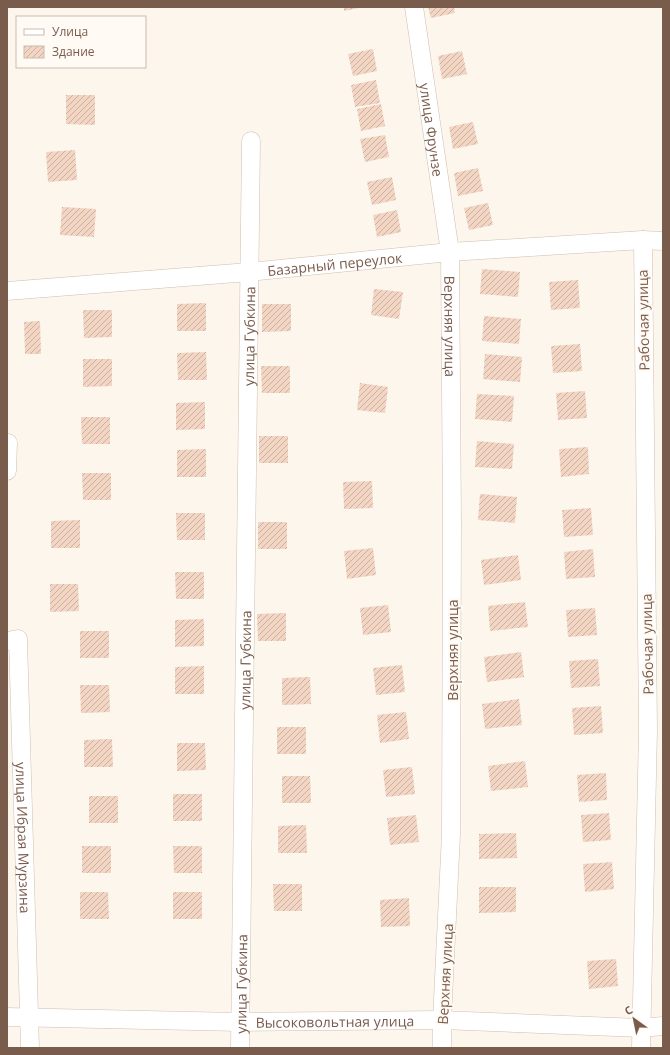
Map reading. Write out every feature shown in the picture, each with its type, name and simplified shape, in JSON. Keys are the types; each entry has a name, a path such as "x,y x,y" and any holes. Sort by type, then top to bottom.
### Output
{"street":[{"name":"улица Фрунзе","path":"414,7 450,252"},
{"name":"улица Губкина","path":"240,1048 251,141"},
{"name":"Рабочая улица","path":"641,1048 648,730 643,240"},
{"name":"Базарный переулок","path":"7,291 249,272 450,252 663,240"},
{"name":"Верхняя улица","path":"442,1048 451,834 452,522 450,252"},
{"path":"7,470 8,443"},
{"name":"улица Ибрая Мурзина","path":"7,640 18,639 30,1048"},
{"name":"Высоковольтная улица","path":"7,1018 30,1017 240,1022 442,1020 641,1028 663,1026"}],"building":[{"path":"344,7 359,7 359,8 344,11"},
{"path":"428,7 454,7 455,13 431,18"},
{"path":"373,49 377,71 353,76 348,54"},
{"path":"462,51 467,74 442,79 438,56"},
{"path":"376,80 380,103 355,107 351,85"},
{"path":"66,95 95,95 95,125 66,124"},
{"path":"381,104 385,126 361,131 357,109"},
{"path":"473,122 478,144 453,149 449,127"},
{"path":"385,135 389,157 365,162 360,139"},
{"path":"75,150 77,180 48,182 46,152"},
{"path":"478,168 483,191 458,196 454,173"},
{"path":"392,177 396,200 372,205 367,182"},
{"path":"488,203 493,225 469,230 464,208"},
{"path":"62,207 96,209 94,237 60,235"},
{"path":"397,210 401,232 377,237 373,215"},
{"path":"482,269 520,272 518,297 480,294"},
{"path":"578,280 580,308 551,310 549,282"},
{"path":"374,289 403,292 399,319 371,315"},
{"path":"206,303 206,331 177,331 177,304"},
{"path":"262,304 291,304 291,331 262,332"},
{"path":"83,310 112,310 112,337 84,338"},
{"path":"484,316 521,319 519,344 482,341"},
{"path":"40,321 41,354 25,354 24,322"},
{"path":"580,344 582,371 553,373 551,346"},
{"path":"206,352 207,380 178,380 177,353"},
{"path":"485,354 522,357 520,382 483,379"},
{"path":"83,359 112,359 112,386 83,387"},
{"path":"261,366 290,366 290,393 262,393"},
{"path":"360,383 388,387 385,413 357,410"},
{"path":"585,391 587,418 558,420 556,393"},
{"path":"477,394 514,396 512,422 475,419"},
{"path":"205,402 205,429 176,430 176,403"},
{"path":"81,417 110,417 110,444 82,444"},
{"path":"259,436 288,436 288,463 259,463"},
{"path":"477,441 514,444 512,469 475,467"},
{"path":"588,447 589,474 561,477 559,449"},
{"path":"206,449 206,477 177,477 177,450"},
{"path":"82,473 111,473 111,500 83,500"},
{"path":"372,481 373,508 344,509 343,482"},
{"path":"480,494 517,497 515,523 478,520"},
{"path":"591,508 593,535 564,537 562,510"},
{"path":"176,513 205,513 205,540 177,540"},
{"path":"80,520 80,548 51,548 51,521"},
{"path":"258,522 287,522 287,549 258,549"},
{"path":"373,548 376,575 347,579 344,551"},
{"path":"593,549 595,577 566,579 564,552"},
{"path":"518,555 521,580 484,585 481,560"},
{"path":"175,572 204,572 204,599 176,599"},
{"path":"50,584 78,584 79,611 50,612"},
{"path":"525,602 528,627 490,631 488,606"},
{"path":"388,605 391,632 363,635 360,608"},
{"path":"595,608 597,635 568,637 566,610"},
{"path":"286,613 286,641 258,641 257,614"},
{"path":"204,619 204,646 175,647 175,620"},
{"path":"80,631 109,631 109,658 80,658"},
{"path":"521,652 524,677 487,682 484,657"},
{"path":"598,659 600,686 571,688 569,661"},
{"path":"402,665 405,692 376,695 373,668"},
{"path":"204,666 204,694 175,694 175,667"},
{"path":"310,677 311,704 282,705 282,678"},
{"path":"80,685 109,685 110,712 81,713"},
{"path":"519,699 522,725 485,729 482,704"},
{"path":"601,706 603,733 574,735 572,708"},
{"path":"406,712 409,739 380,743 377,715"},
{"path":"277,727 306,727 306,754 277,754"},
{"path":"112,739 113,767 84,767 84,740"},
{"path":"177,743 205,743 206,770 177,771"},
{"path":"525,761 528,787 491,791 488,766"},
{"path":"412,767 415,794 386,797 383,770"},
{"path":"606,773 607,800 579,802 577,775"},
{"path":"282,776 310,776 311,803 282,803"},
{"path":"173,794 202,794 202,821 173,821"},
{"path":"89,796 118,796 118,823 89,823"},
{"path":"609,813 611,840 583,842 581,815"},
{"path":"416,815 419,842 390,845 387,818"},
{"path":"306,825 307,853 278,853 278,826"},
{"path":"516,833 517,858 479,859 479,834"},
{"path":"82,846 111,846 111,873 82,873"},
{"path":"173,846 202,846 202,873 174,873"},
{"path":"612,862 614,889 585,892 583,864"},
{"path":"273,884 302,884 302,911 274,911"},
{"path":"479,887 516,887 516,912 479,913"},
{"path":"80,892 108,892 109,919 80,919"},
{"path":"173,892 202,892 202,919 173,919"},
{"path":"409,898 410,926 381,927 380,900"},
{"path":"616,959 618,986 589,989 587,961"}]}
